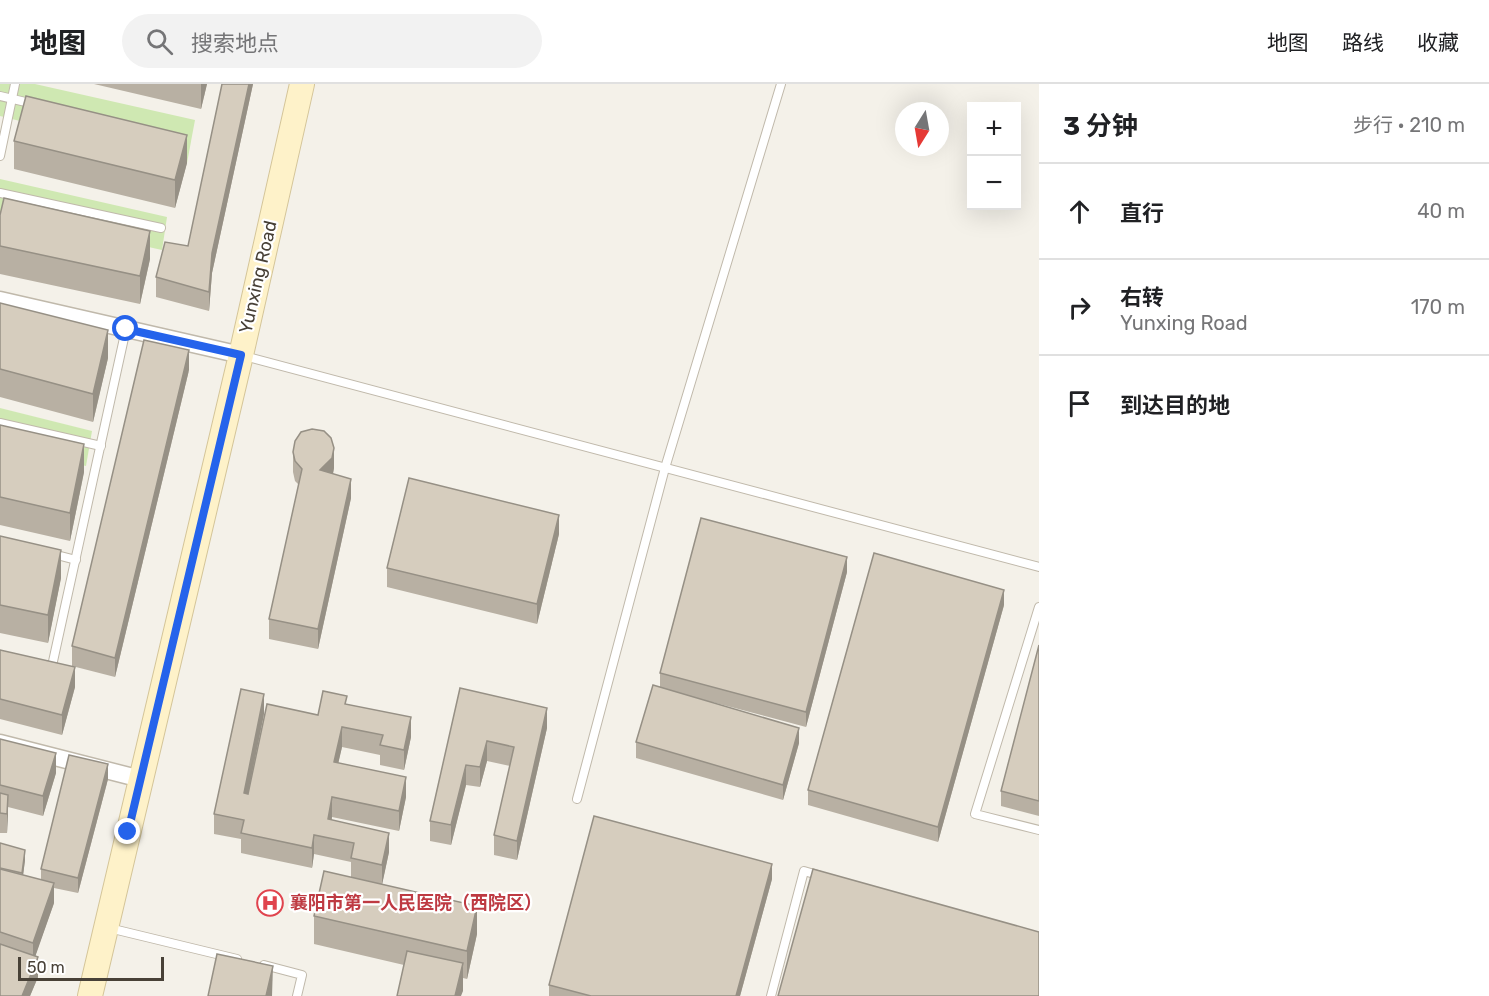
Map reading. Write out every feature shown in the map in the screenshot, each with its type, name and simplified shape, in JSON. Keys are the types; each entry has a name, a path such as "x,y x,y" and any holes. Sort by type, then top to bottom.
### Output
{"main road":[{"name":"Yunxing Road","path":"90,996 241,355 302,84"}],"street":[{"path":"0,300 241,355"},
{"path":"0,743 141,779"}],"lane":[{"path":"0,156 15,84"},
{"path":"577,799 665,468 781,84"},
{"path":"0,96 45,106"},
{"path":"0,193 161,228"},
{"path":"42,664 52,666 126,329"},
{"path":"241,355 1039,567"},
{"path":"0,423 101,446"},
{"path":"43,552 76,560"},
{"path":"1039,607 975,814 1039,831"},
{"path":"771,996 804,871 826,877"},
{"path":"106,927 244,961"},
{"path":"256,963 302,975 297,996"}],"green space":[{"path":"0,84 35,84 195,120 187,163 0,116"},
{"path":"0,179 167,217 162,250 0,214"},
{"path":"0,408 92,431 86,466 0,446"}],"building":[{"path":"222,84 249,84 212,253 209,292 156,277 165,242 188,246"},
{"path":"26,96 187,135 175,180 14,141"},
{"path":"4,198 150,231 140,276 0,246 0,215"},
{"path":"0,303 108,330 93,394 0,369"},
{"path":"144,340 189,350 115,658 72,646"},
{"path":"0,425 84,444 70,513 0,497"},
{"path":"312,429 324,431 331,438 334,448 332,458 320,470 351,479 318,629 269,619 302,469 295,461 293,452 295,441 301,432"},
{"path":"409,478 559,515 537,604 387,568"},
{"path":"701,518 847,557 806,712 660,673"},
{"path":"0,536 61,550 48,615 0,605"},
{"path":"874,553 1004,590 938,827 808,790"},
{"path":"1039,645 1039,801 1001,791"},
{"path":"0,650 75,667 62,715 0,699"},
{"path":"653,685 799,728 783,785 636,742"},
{"path":"460,688 547,708 517,841 494,835 514,747 487,741 480,767 466,765 451,825 430,821"},
{"path":"241,689 264,694 244,793 248,794 267,704 318,715 323,691 347,696 345,704 411,717 404,750 380,745 383,735 342,727 334,762 406,777 399,811 332,797 328,819 389,833 382,865 351,858 354,843 314,835 312,848 241,833 244,820 214,814"},
{"path":"0,739 56,753 43,796 0,785"},
{"path":"69,755 108,764 78,878 41,869"},
{"path":"0,793 8,795 7,814 0,813"},
{"path":"594,816 772,864 736,996 591,996 549,985"},
{"path":"0,843 25,850 22,873 0,868"},
{"path":"0,869 54,883 33,943 0,932"},
{"path":"813,869 1039,932 1039,996 778,996"},
{"path":"324,871 477,906 467,951 314,916"},
{"path":"0,944 38,957 22,996 0,996"},
{"path":"407,951 463,963 455,996 397,996"},
{"path":"217,954 273,966 266,996 208,996"}],"place":[{"name":"襄阳市第一人民医院（西院区）","path":"270,903"}],"route":[{"path":"126,329 241,355 128,832"}]}
